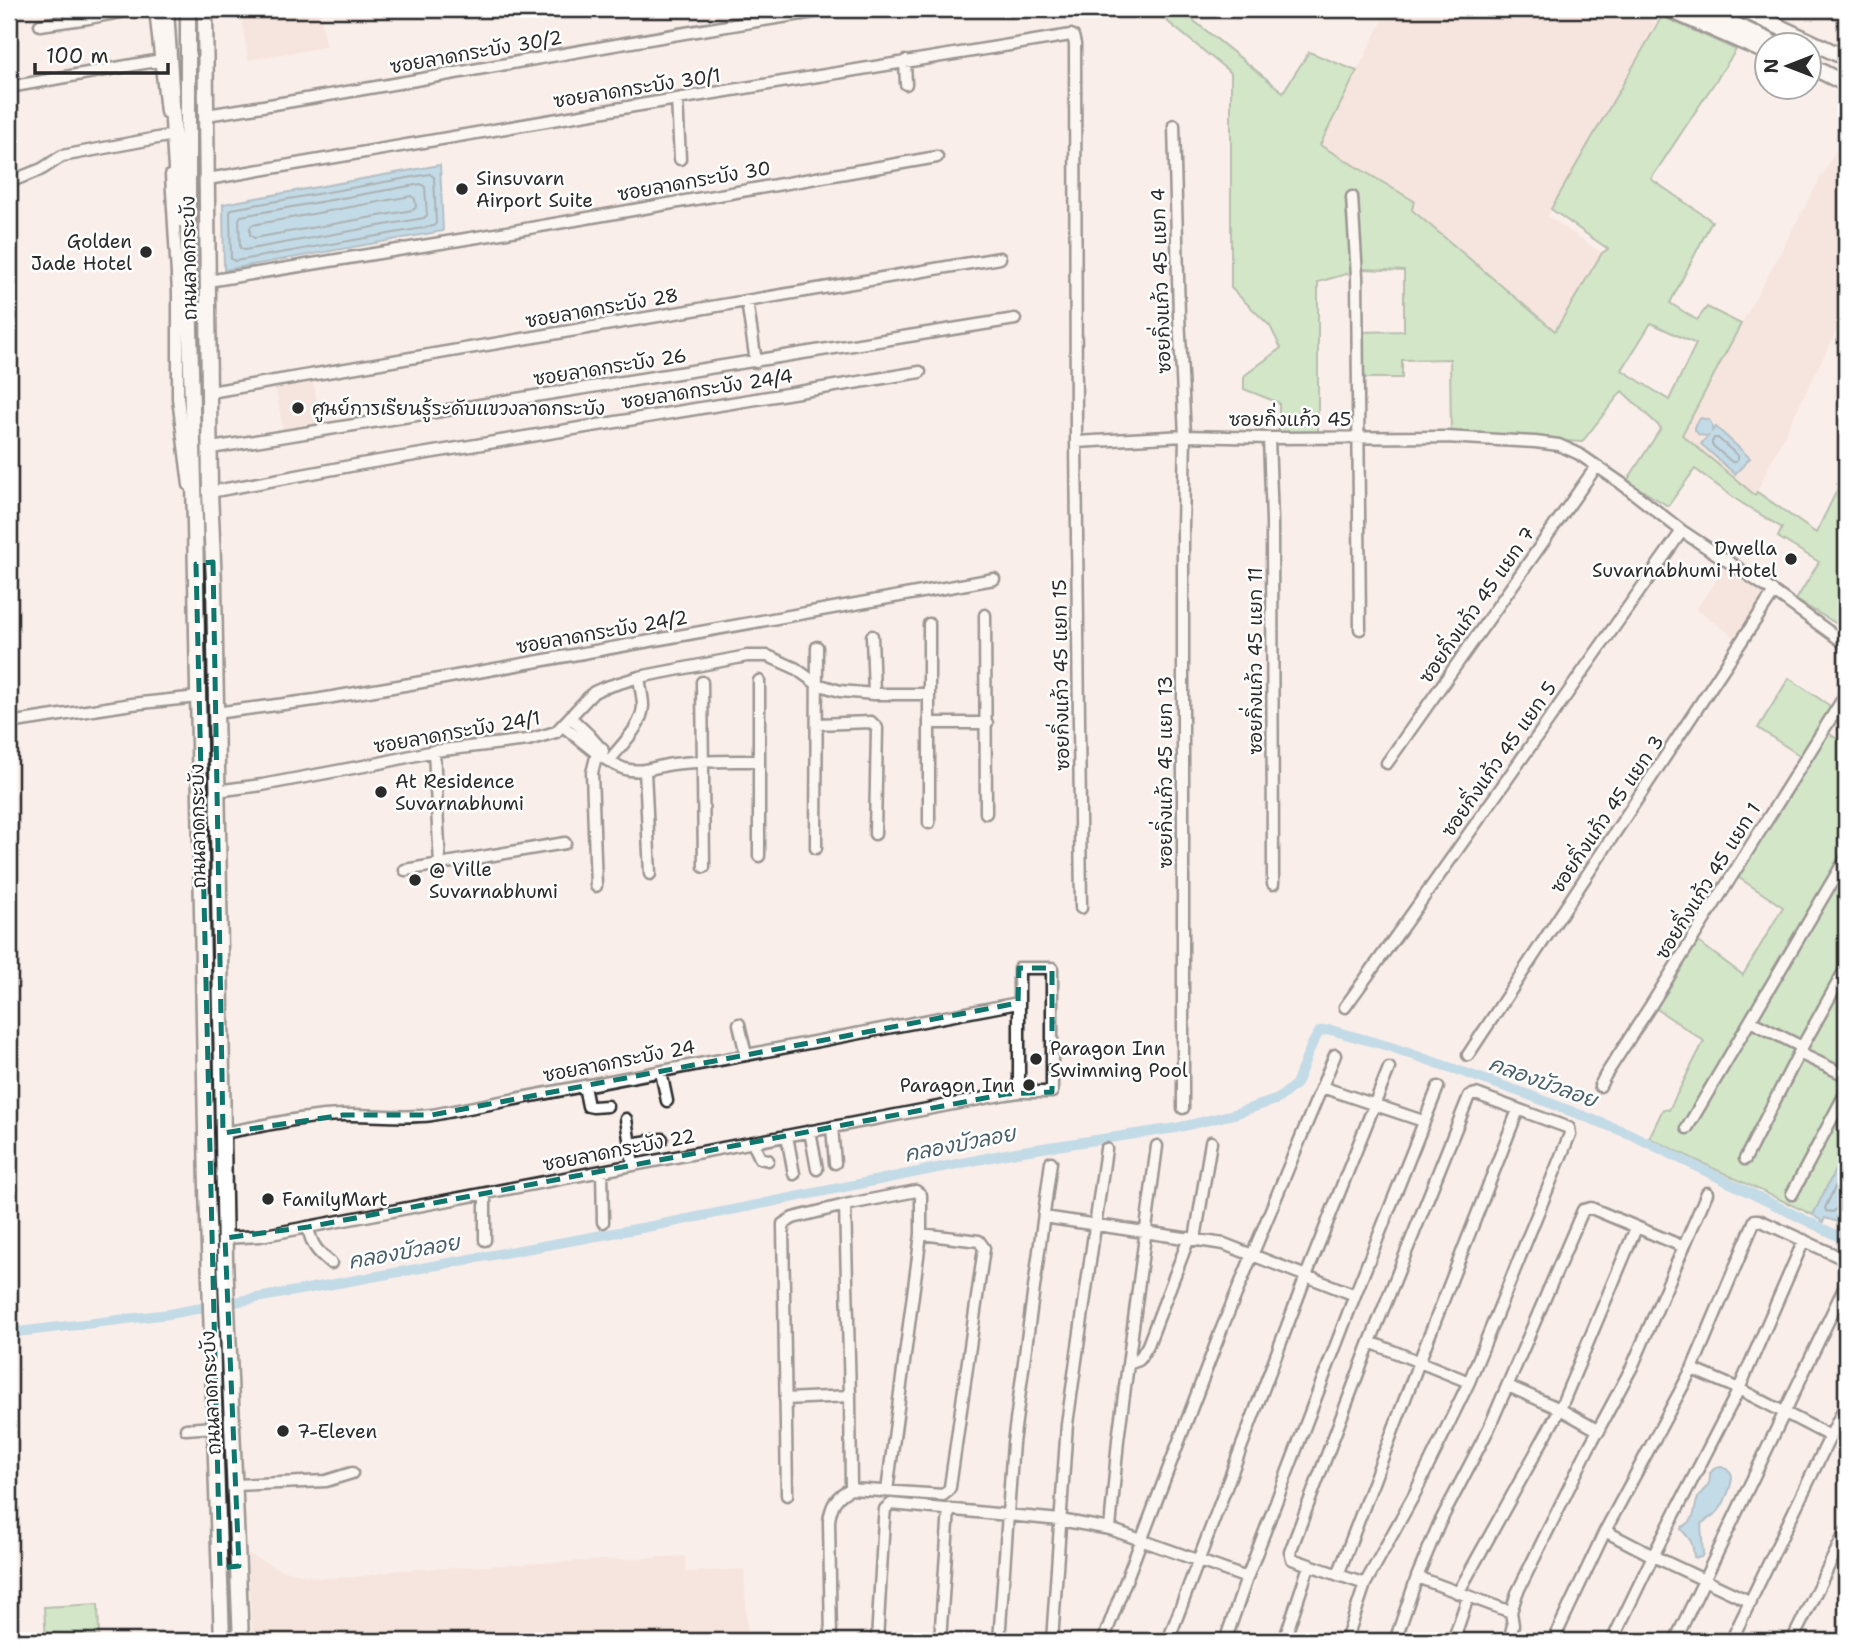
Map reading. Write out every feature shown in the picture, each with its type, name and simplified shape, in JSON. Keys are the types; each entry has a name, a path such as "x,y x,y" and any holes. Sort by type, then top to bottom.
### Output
{"main road":[{"path":"166,9 176,169 188,254"},
{"name":"ถนนลาดกระบัง","path":"188,9 188,254 209,1265 222,1641"},
{"name":"ถนนลาดกระบัง","path":"205,9 225,1259 241,1641"},
{"path":"1668,9 1754,46"},
{"path":"1702,9 1754,33"},
{"path":"1741,9 1846,58"},
{"path":"1824,73 1846,83"},
{"path":"196,564 213,562"},
{"path":"219,1568 239,1566"}],"street":[{"path":"40,25 137,9"},
{"path":"155,9 168,135 178,292 177,398 195,523"},
{"name":"ซอยลาดกระบัง 30/2","path":"206,115 298,102 835,9"},
{"name":"ซอยลาดกระบัง 30/1","path":"208,179 1068,34 1073,36 1075,44 1076,442"},
{"path":"9,87 161,60"},
{"path":"905,61 906,84"},
{"path":"677,99 680,159"},
{"name":"ซอยกิ่งแก้ว 45 แยก 4","path":"1174,125 1178,303 1185,436"},
{"path":"9,182 42,169 62,156 168,135"},
{"name":"ซอยลาดกระบัง 30","path":"208,281 937,157"},
{"path":"1352,197 1357,276 1360,629"},
{"name":"ซอยลาดกระบัง 28","path":"210,392 1000,258"},
{"path":"747,302 756,362"},
{"name":"ซอยลาดกระบัง 26","path":"211,448 1015,320"},
{"name":"ซอยลาดกระบัง 24/4","path":"211,492 374,462 920,372"},
{"name":"ซอยกิ่งแก้ว 45","path":"1076,442 1185,436 1446,437 1559,445 1579,454 1682,531 1846,643"},
{"name":"ซอยกิ่งแก้ว 45 แยก 13","path":"1182,1108 1185,436"},
{"name":"ซอยกิ่งแก้ว 45 แยก 11","path":"1269,438 1272,521 1273,884"},
{"name":"ซอยกิ่งแก้ว 45 แยก 15","path":"1076,442 1081,908"},
{"name":"ซอยกิ่งแก้ว 45 แยก 7","path":"1387,763 1596,467"},
{"name":"ซอยกิ่งแก้ว 45 แยก 5","path":"1345,1007 1682,531"},
{"name":"ซอยลาดกระบัง 24/2","path":"215,713 441,679 994,579"},
{"name":"ซอยกิ่งแก้ว 45 แยก 3","path":"1468,1055 1774,592"},
{"path":"985,615 986,813"},
{"path":"929,624 929,823"},
{"path":"872,636 874,694"},
{"path":"816,848 817,647"},
{"name":"ซอยลาดกระบัง 24/1","path":"216,791 262,785 434,751 528,740 551,734 567,722 594,692 603,688 639,677 747,656 768,656 795,668 817,684 840,691 929,694"},
{"path":"596,886 592,773 603,755 632,732 641,716 643,706 639,677"},
{"path":"759,681 759,856"},
{"path":"702,682 704,867"},
{"name":"ซอยกิ่งแก้ว 45 แยก 1","path":"1600,1086 1846,694"},
{"path":"9,723 198,697"},
{"path":"567,722 603,755 626,769 645,771 671,764 703,761 759,761"},
{"path":"817,724 871,722 877,728 875,834"},
{"path":"929,723 987,723"},
{"path":"434,751 440,864"},
{"path":"645,771 650,874"},
{"path":"405,870 565,842"},
{"path":"1687,1128 1846,858"},
{"name":"ซอยลาดกระบัง 22","path":"225,1238 260,1236 1019,1092 1052,1092 1052,968 1019,968 1018,1003"},
{"path":"1745,1159 1846,968"},
{"path":"1018,1003 1019,1092"},
{"name":"ซอยลาดกระบัง 24","path":"223,1132 343,1115 403,1118 423,1116 1018,1003"},
{"path":"1750,1021 1845,1075"},
{"path":"739,1024 746,1055"},
{"path":"1103,1641 1222,1328 1335,1055"},
{"path":"1168,1641 1306,1276 1389,1068"},
{"path":"661,1072 667,1101"},
{"path":"584,1086 588,1106 607,1106"},
{"path":"1322,1087 1423,1121"},
{"path":"1225,1641 1355,1295 1438,1087"},
{"path":"1793,1194 1846,1092"},
{"path":"1346,1641 1365,1584 1414,1495 1469,1382 1570,1134 1569,1128 1476,1094 1469,1096 1370,1342 1290,1552 1292,1559 1365,1584"},
{"path":"1338,1575 1518,1110"},
{"path":"626,1119 634,1166"},
{"path":"832,1127 835,1163"},
{"path":"810,1131 817,1169"},
{"path":"787,1136 794,1174"},
{"path":"630,1144 662,1139"},
{"path":"1128,1364 1139,1360 1148,1345 1192,1239 1211,1142"},
{"path":"753,1143 760,1158 768,1160"},
{"path":"1110,1529 1115,1463 1157,1146"},
{"path":"1052,1641 1067,1424 1106,1149"},
{"path":"999,1641 1013,1443 1051,1162"},
{"path":"602,1171 604,1222"},
{"path":"787,1495 783,1224 793,1218 845,1205 918,1191 921,1195 921,1234 887,1491"},
{"path":"1509,1641 1513,1625 1511,1612 1523,1581 1632,1367 1707,1193"},
{"path":"485,1194 485,1240"},
{"path":"845,1205 851,1489"},
{"path":"1395,1641 1439,1524 1508,1387 1583,1210 1591,1208 1684,1247"},
{"path":"1044,1217 1224,1244 1355,1295"},
{"path":"1553,1641 1605,1531 1692,1369 1755,1220 1846,1260"},
{"path":"308,1227 313,1246 331,1263"},
{"path":"1453,1641 1463,1595 1560,1409 1636,1228"},
{"path":"831,1641 830,1513 838,1496 851,1489 943,1495 950,1487 984,1248 979,1241 921,1234"},
{"path":"1612,1641 1739,1389 1804,1240"},
{"path":"1675,1641 1846,1284"},
{"path":"1370,1342 1469,1382"},
{"path":"1692,1369 1739,1389 1830,1436"},
{"path":"1508,1387 1560,1409 1599,1431"},
{"path":"785,1399 850,1396"},
{"path":"1731,1641 1846,1404"},
{"path":"186,1429 214,1427"},
{"path":"235,1485 326,1481 352,1473"},
{"path":"877,1641 884,1519 887,1506 891,1504 1008,1514 1110,1529 1247,1578"},
{"path":"940,1641 949,1509"},
{"path":"1605,1531 1751,1602"},
{"path":"1792,1641 1845,1538"},
{"path":"1283,1641 1309,1566"},
{"path":"1417,1577 1511,1612"}],"highlighted area":[{"path":"213,562 223,1133 343,1115 432,1115 1018,1003 1019,968 1052,968 1052,1092 1006,1094 308,1227 225,1238 239,1566 220,1568 196,564"}],"shaded area":[{"path":"288,9 320,9 326,47 248,60 241,16"},
{"path":"1388,9 1628,9 1656,23 1548,216 1602,253 1555,331 1412,210 1320,145"},
{"path":"1846,131 1846,312 1755,495 1681,435"},
{"name":"ศูนย์การเรียนรู้ระดับแขวงลาดกระบัง","path":"313,379 322,430 284,436 275,386"},
{"path":"1725,567 1768,597 1738,640 1696,609"},
{"path":"247,1553 279,1569 319,1578 357,1577 398,1570 685,1556 686,1572 744,1569 748,1641 253,1641"}],"green space":[{"path":"1152,9 1179,9 1283,92 1309,52 1357,71 1320,145 1414,201 1412,210 1555,331 1602,253 1608,249 1551,209 1662,16 1736,50 1651,179 1712,221 1670,303 1697,320 1707,307 1741,324 1682,435 1755,495 1757,492 1816,533 1846,472 1846,629 1796,600 1819,562 1778,537 1782,528 1695,469 1668,506 1627,481 1661,428 1622,391 1582,442 1451,434 1450,359 1402,360 1402,378 1359,378 1361,332 1404,331 1404,271 1364,269 1318,282 1318,434 1279,434 1279,403 1244,389 1244,376 1281,348 1270,326 1231,288 1231,73","holes":["1651,323 1696,344 1669,400 1622,370"]},
{"path":"1789,678 1836,710 1824,730 1846,745 1846,1145 1813,1215 1649,1138 1663,1109 1669,1110 1704,1041 1651,1005 1693,938 1743,975 1783,907 1733,874 1805,759 1758,728"},
{"path":"98,1604 99,1635 81,1636 81,1641 46,1641 44,1607"}],"water":[{"path":"440,165 443,231 224,270 223,204"},
{"path":"1701,418 1709,420 1712,431 1716,427 1750,458 1735,474 1701,444 1708,436 1699,435 1695,430 1695,424"},
{"path":"1846,1145 1846,1207 1838,1222 1825,1218 1823,1222 1813,1215"},
{"path":"1721,1467 1731,1473 1730,1486 1719,1510 1701,1524 1703,1554 1697,1558 1694,1557 1693,1547 1681,1529 1690,1522 1698,1498 1708,1485 1710,1473"}],"waterway":[{"name":"คลองบัวลอย","path":"9,1333 169,1314 663,1224 1016,1152 1176,1128 1234,1114 1278,1099 1296,1084 1320,1031 1331,1030 1388,1046 1529,1095 1630,1134 1846,1240"}],"place":[{"name":"Sinsuvarn Airport Suite","path":"462,189"},
{"name":"Golden Jade Hotel","path":"146,252"},
{"name":"ศูนย์การเรียนรู้ระดับแขวงลาดกระบัง","path":"298,408"},
{"name":"Dwella Suvarnabhumi Hotel","path":"1791,559"},
{"name":"At Residence Suvarnabhumi","path":"381,792"},
{"name":"@ Ville Suvarnabhumi","path":"415,880"},
{"name":"Paragon Inn Swimming Pool","path":"1036,1059"},
{"name":"Paragon Inn","path":"1029,1085"},
{"name":"FamilyMart","path":"268,1199"},
{"name":"7-Eleven","path":"283,1431"}]}
